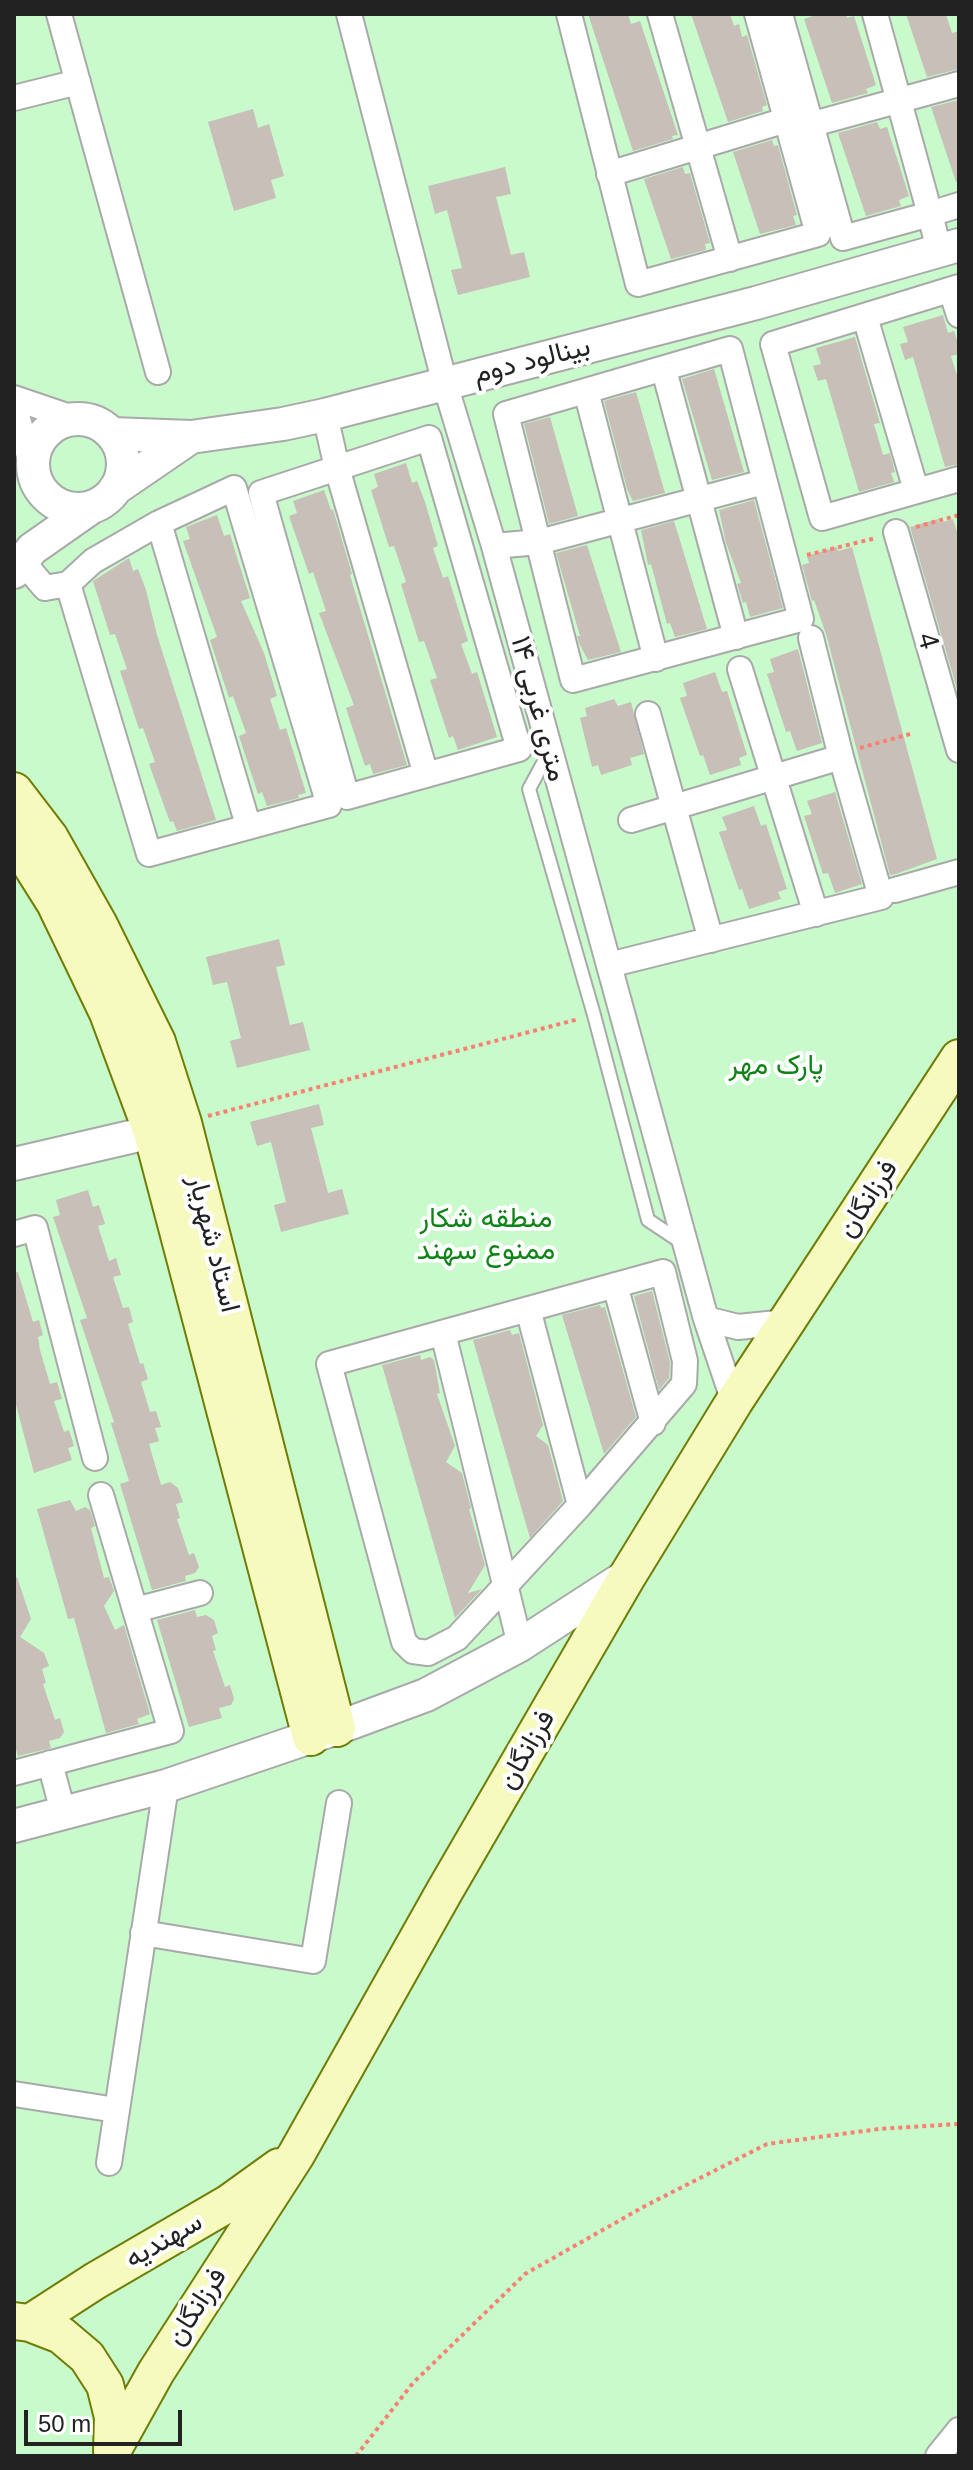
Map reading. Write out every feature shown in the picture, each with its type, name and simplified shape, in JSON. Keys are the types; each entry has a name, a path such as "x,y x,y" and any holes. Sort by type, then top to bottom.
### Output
{"main road":[{"name":"استاد شهریار","path":"14,791 50,838 98,923 157,1042 167,1127 324,1732"},
{"name":"استاد شهریار","path":"14,838 55,903 167,1127"},
{"name":"فرزانگان","path":"111,2454 156,2372 296,2155 628,1575 734,1402 959,1058"},
{"name":"سهندیه","path":"22,2322 229,2203 296,2155"},
{"path":"22,2322 61,2335 87,2357 105,2385 113,2417 111,2454"}],"street":[{"path":"59,14 158,372"},
{"name":"۱۴ متری غربی","path":"349,14 445,384 494,546 706,1319 734,1402"},
{"path":"569,14 638,284 818,234 757,14"},
{"path":"660,14 730,259"},
{"path":"780,14 843,238 959,205"},
{"path":"875,14 930,214 949,248"},
{"path":"14,98 78,82"},
{"path":"813,124 959,84"},
{"path":"609,174 786,120"},
{"name":"بینالود دوم","path":"23,561 104,498 191,437 325,415 756,303 949,248"},
{"path":"959,315 955,288 773,344 822,518 959,479"},
{"path":"865,317 916,490"},
{"path":"730,349 801,619 573,680 506,414 664,370 730,349"},
{"path":"664,370 736,637"},
{"path":"586,391 656,659"},
{"path":"14,398 101,424 120,447 122,476 104,498 77,510 62,507 49,499 39,488 14,406"},
{"path":"325,415 337,468 426,775"},
{"path":"68,584 149,854 329,805 234,488 159,523 93,561 68,584 45,588 23,561 32,458 37,443 58,422 73,418"},
{"path":"112,434 191,437"},
{"path":"429,438 519,749 347,797 261,493 337,468 429,438"},
{"path":"494,546 539,542 764,482"},
{"path":"159,523 248,825"},
{"name":"4","path":"896,532 959,750"},
{"path":"609,965 881,897 849,752 811,638"},
{"path":"740,669 816,914"},
{"path":"648,714 711,940"},
{"path":"631,820 849,752"},
{"path":"895,890 959,872"},
{"path":"14,1164 167,1127"},
{"path":"14,1234 35,1228 95,1458"},
{"path":"663,1272 685,1361 684,1384 580,1505 457,1638 422,1654 413,1651 404,1642 329,1364 528,1309 663,1272"},
{"path":"615,1285 653,1423"},
{"path":"528,1309 580,1505"},
{"path":"706,1319 738,1327 787,1322"},
{"path":"443,1333 520,1645"},
{"path":"14,1773 171,1731 101,1495"},
{"path":"14,1826 166,1786 426,1695 520,1645 628,1575"},
{"path":"135,1610 200,1593"},
{"path":"50,1763 63,1812"},
{"path":"109,2163 166,1786"},
{"path":"143,1933 313,1961 339,1803"},
{"path":"14,2094 116,2110"},
{"path":"938,2456 959,2430"}],"lane":[{"path":"549,751 529,789 594,1015 648,1220 686,1245"}],"path":[{"path":"807,556 959,515"},
{"path":"849,752 910,734"},
{"path":"167,1127 594,1015"},
{"path":"356,2456 413,2383 525,2274 645,2206 767,2144 879,2129 959,2124"}],"green space":[{"name":"منطقه شکار ممنوع سهند","path":"14,14 959,14 959,2456 14,2456"}],"building":[{"path":"588,14 628,14 631,24 640,21 678,135 672,136 673,139 633,151"},
{"path":"691,14 730,14 734,26 739,24 742,37 747,35 767,105 762,107 763,111 728,122"},
{"path":"819,14 854,16 876,85 866,89 868,93 832,103 804,19"},
{"path":"906,14 946,14 952,33 959,31 959,69 927,77"},
{"path":"959,100 959,181 956,182 931,107"},
{"path":"253,109 258,128 269,124 284,176 271,180 276,198 234,211 208,122"},
{"path":"877,122 880,129 887,127 909,196 899,200 901,206 866,216 838,133"},
{"path":"772,140 774,146 778,145 797,215 793,216 796,225 760,234 733,152"},
{"path":"505,167 511,194 496,197 511,255 524,252 530,277 458,295 451,270 462,268 447,210 435,214 428,186"},
{"path":"683,167 685,174 690,173 710,243 705,244 706,250 671,259 644,179"},
{"path":"943,315 948,333 954,331 959,347 959,354 951,356 959,382 959,464 945,467 913,357 905,360 900,344 908,342 903,327"},
{"path":"855,337 880,423 874,424 883,455 890,453 895,472 891,473 894,482 859,492 826,379 818,381 813,366 821,364 816,348"},
{"path":"714,369 744,472 712,480 682,379"},
{"path":"636,392 665,493 633,501 627,489 604,401"},
{"path":"550,417 578,516 549,524 524,424"},
{"path":"406,463 412,483 417,481 425,502 438,546 433,548 443,578 448,576 468,641 461,644 472,674 477,672 497,737 458,750 453,736 449,738 430,680 437,678 424,641 419,642 401,584 406,582 394,546 389,547 371,490 378,487 374,474"},
{"path":"324,490 333,509 407,765 373,774 370,764 365,766 346,708 354,705 319,613 326,611 313,572 309,574 289,516 297,513 293,501"},
{"path":"754,500 783,608 750,617 737,584 741,583 726,543 719,510"},
{"path":"217,515 224,536 230,534 250,598 241,601 264,653 277,696 270,699 280,730 286,728 306,793 298,795 299,798 267,806 262,792 258,794 239,736 246,733 233,696 229,698 210,640 217,637 183,541 190,539 186,527"},
{"path":"938,519 939,523 953,519 959,539 959,696 910,527"},
{"path":"674,521 707,629 675,637 670,623 667,624 651,564 648,565 641,530"},
{"path":"587,545 621,652 588,660 579,643 577,636 580,636 556,553"},
{"path":"837,547 838,551 852,547 937,859 896,874 890,875 826,634 802,565 809,563 807,556"},
{"path":"129,558 133,571 138,569 146,590 157,635 216,820 177,831 173,821 170,822 149,764 155,762 143,728 139,729 120,671 127,669 115,634 110,635 93,581"},
{"path":"798,649 822,743 797,751 790,731 786,732 767,674 774,672 770,659"},
{"path":"715,672 722,692 727,691 747,755 739,758 741,765 710,775 703,755 700,756 680,698 687,696 683,683"},
{"path":"614,699 618,706 631,702 644,754 630,758 632,765 601,775 598,765 592,767 580,718 587,716 585,708"},
{"path":"835,792 862,884 835,893 828,873 823,874 804,816 812,814 807,801"},
{"path":"754,806 761,826 766,824 787,889 778,892 781,899 749,909 742,889 739,890 719,832 727,830 722,817"},
{"path":"279,939 285,965 276,967 290,1025 303,1022 310,1050 237,1068 230,1041 241,1038 227,982 213,985 206,957"},
{"path":"319,1104 324,1125 311,1128 328,1193 342,1189 349,1214 281,1232 274,1205 286,1202 271,1142 257,1146 250,1122"},
{"path":"88,1190 93,1207 99,1205 105,1224 98,1226 109,1261 116,1258 121,1275 113,1277 123,1308 129,1307 133,1322 128,1324 148,1379 141,1382 150,1412 156,1411 161,1427 155,1428 159,1441 149,1444 161,1485 170,1482 178,1488 183,1502 176,1504 180,1518 177,1519 189,1555 194,1553 199,1567 195,1573 185,1576 186,1581 152,1590 120,1484 129,1481 111,1423 114,1422 80,1320 87,1318 53,1217 60,1215 56,1200"},
{"path":"14,1272 18,1272 33,1322 39,1320 43,1335 38,1337 40,1350 50,1384 57,1382 62,1399 54,1401 64,1432 69,1430 74,1446 68,1448 72,1460 34,1473 14,1397"},
{"path":"652,1291 670,1362 669,1378 659,1390 634,1296"},
{"path":"600,1305 601,1308 605,1307 636,1417 604,1454 562,1315"},
{"path":"510,1330 512,1335 519,1333 543,1425 536,1436 548,1445 563,1501 530,1538 473,1340"},
{"path":"420,1355 421,1360 430,1357 434,1360 440,1393 437,1394 455,1446 446,1462 462,1473 485,1565 468,1593 482,1589 455,1618 382,1365"},
{"path":"70,1500 76,1511 85,1507 90,1510 95,1526 91,1528 104,1578 109,1577 114,1591 104,1606 115,1630 124,1625 150,1714 137,1719 139,1724 106,1733 74,1618 68,1619 37,1509"},
{"path":"17,1577 31,1619 20,1637 44,1653 49,1666 42,1669 46,1683 43,1684 55,1720 60,1718 64,1732 60,1738 49,1741 51,1748 18,1756 14,1743 14,1578"},
{"path":"195,1610 197,1617 206,1615 214,1620 218,1633 212,1636 216,1650 213,1651 225,1687 230,1685 234,1699 231,1705 219,1708 222,1718 189,1727 157,1620"}],"park label":[{"name":"پارک مهر","path":"776,1066"}]}
